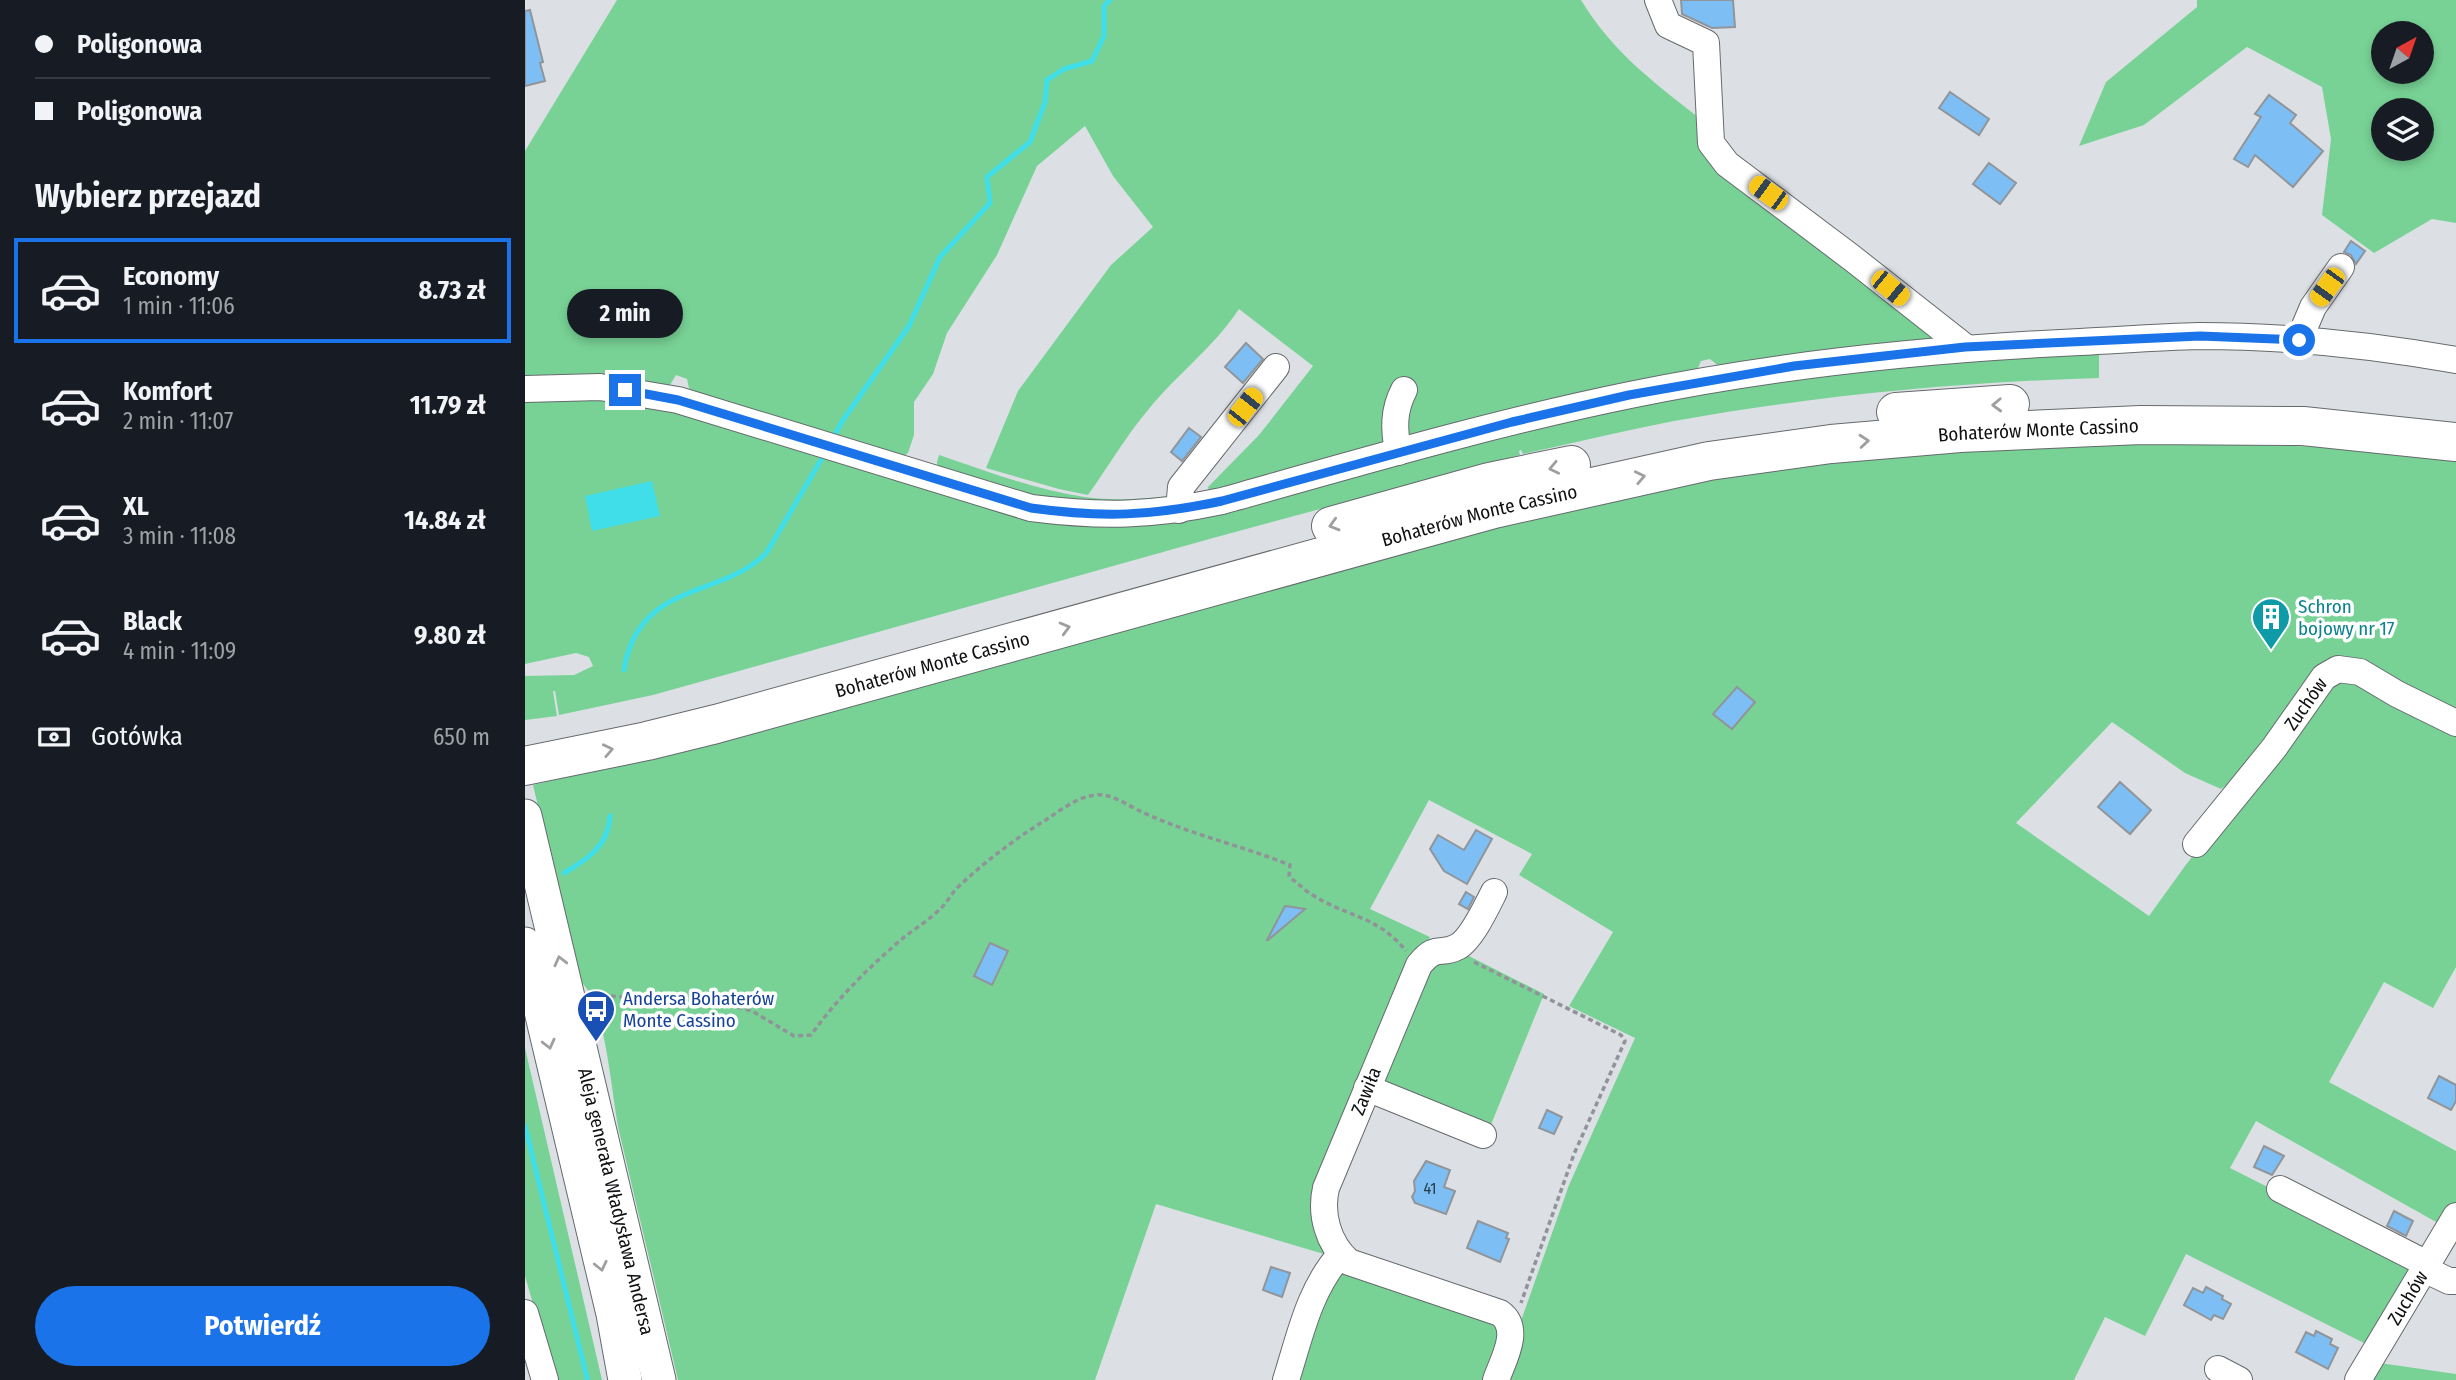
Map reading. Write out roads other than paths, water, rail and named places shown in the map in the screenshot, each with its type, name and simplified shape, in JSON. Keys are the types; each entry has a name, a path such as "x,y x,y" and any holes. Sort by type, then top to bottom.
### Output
{"highway":[{"name":"Bohaterów Monte Cassino","path":"531,751 641,716 1489,482 1703,437 1832,418 1956,406 2145,399 2304,403 2456,417"},
{"name":"Bohaterów Monte Cassino","path":"531,751 647,741 1494,509 1709,461 1831,444 1961,433 2141,425 2304,426 2456,442"}],"main road":[{"name":"Aleja generała Władysława Andersa","path":"525,816 530,855 659,1380"},
{"name":"Aleja generała Władysława Andersa","path":"525,944 610,1301 625,1380"}],"street":[{"path":"1658,0 1668,25 1706,43 1711,143 1718,154 1727,164 1965,347"},
{"path":"2299,340 2313,307 2341,267"},
{"path":"525,389 574,386 625,390 678,400 1031,508 1116,515 1179,510 1222,501 1512,422 1697,382 1794,366 1965,347 2200,336 2360,345 2456,360"},
{"path":"1179,510 1181,487 1276,367"},
{"path":"1398,452 1394,418 1404,390"},
{"name":"Zuchów","path":"2196,844 2331,672 2344,668 2360,672 2456,723"},
{"name":"Zawiła","path":"1340,1255 1327,1227 1324,1198 1419,965 1434,951 1457,948 1466,939 1494,892"},
{"path":"1367,1088 1483,1135"},
{"path":"2280,1189 2426,1266 2449,1281 2456,1282"},
{"name":"Zuchów","path":"2358,1380 2456,1216"},
{"path":"1286,1380 1313,1295 1320,1280 1340,1255 1358,1267 1506,1317 1511,1331 1496,1380"},
{"path":"525,1313 545,1380"}],"water":[{"path":"652,481 660,516 592,531 585,496"}],"waterway":[{"path":"833,438 909,326 940,257 990,203 987,177 1030,142 1045,102 1047,80 1064,69 1092,61 1104,36 1104,6 1110,0"},
{"path":"624,670 631,643 649,617 681,596 735,575 767,552 825,453"},
{"path":"564,873 589,857 601,844 610,816"},
{"path":"525,1126 587,1378"}],"place":[{"name":"Schron bojowy nr 17","path":"2271,651"},
{"name":"Andersa Bohaterów Monte Cassino","path":"596,1043"}]}
